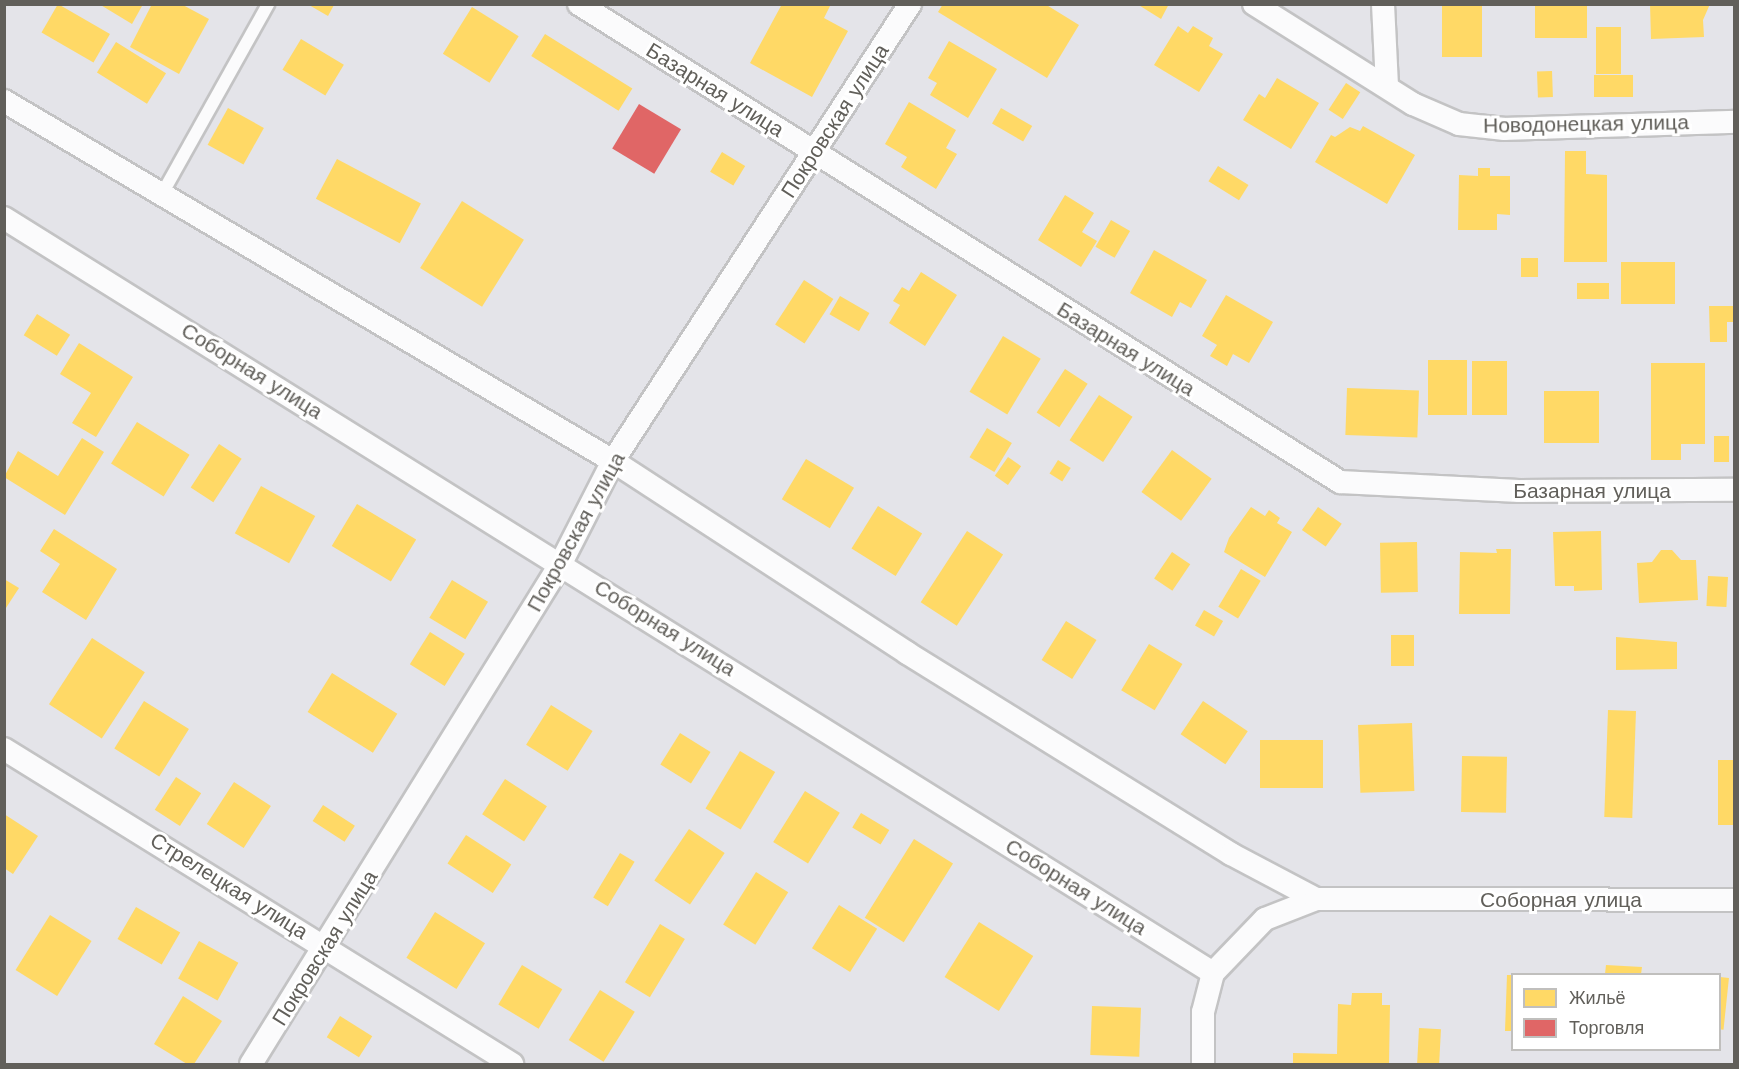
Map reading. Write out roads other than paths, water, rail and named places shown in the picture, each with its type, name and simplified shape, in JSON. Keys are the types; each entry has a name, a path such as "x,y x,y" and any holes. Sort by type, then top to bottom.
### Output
{"street":[{"name":"Базарная улица","path":"579,4 1340,482 1519,491 1734,490"},
{"name":"Покровская улица","path":"251,1065 327,947 561,563 613,461 815,154 910,4"},
{"name":"Новодонецкая улица","path":"1254,4 1413,104 1459,124 1505,129 1734,122"},
{"path":"1383,4 1387,86"},
{"name":"Соборная улица","path":"4,101 613,461 917,660 1231,854 1316,899"},
{"name":"Соборная улица","path":"4,218 561,563 1213,973 1265,919 1316,899 1734,900"},
{"name":"Стрелецкая улица","path":"4,749 327,947 512,1065"},
{"path":"1203,1065 1203,1012 1213,973"}],"lane":[{"path":"162,194 268,4"}]}
